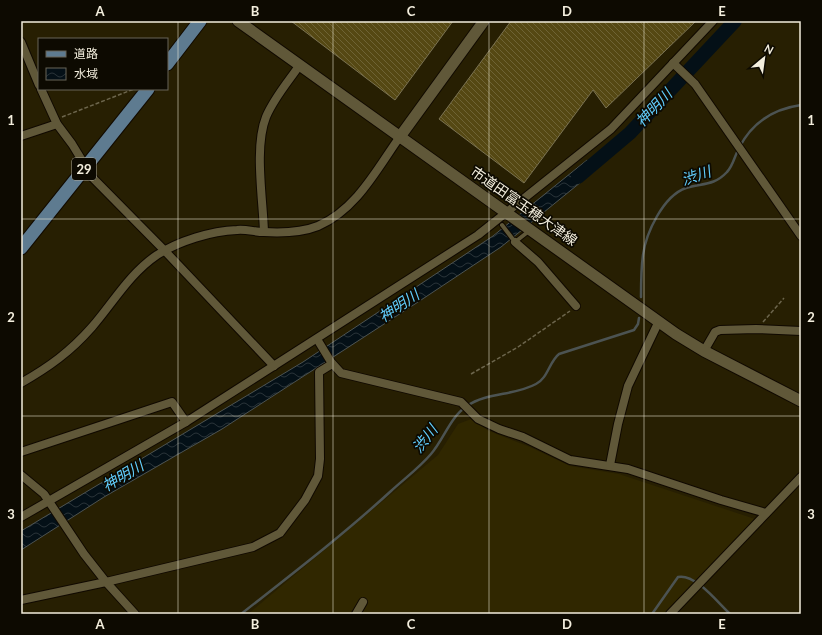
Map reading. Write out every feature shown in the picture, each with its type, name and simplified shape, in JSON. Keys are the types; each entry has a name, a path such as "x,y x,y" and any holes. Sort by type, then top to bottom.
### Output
{"main road":[{"path":"168,63 200,21"},
{"name":"29","path":"21,248 147,90"}],"street":[{"name":"市道田富玉穂大津線","path":"238,21 399,138 510,214 659,321 704,351 801,401"},
{"path":"21,383 60,359 93,326 130,279 144,265 165,251 179,244 220,232 238,230 264,232 306,230 318,226 339,213 361,193 484,21"},
{"path":"21,517 50,504 186,422 274,366 319,342 478,235 500,223 611,129 675,65 713,21"},
{"path":"21,42 38,83"},
{"path":"675,65 696,84 801,236"},
{"path":"264,232 260,154 261,134 266,117 274,101 299,66"},
{"path":"41,90 56,122 72,144 85,168 274,366"},
{"path":"21,136 56,122"},
{"path":"514,241 538,262 576,306"},
{"path":"610,465 618,424 628,386 659,321"},
{"path":"704,351 715,332 720,330 756,329 801,331"},
{"path":"319,342 331,363 341,373 461,402 478,419 499,429 529,440 570,460 610,465 766,513"},
{"path":"21,600 106,582 253,547 280,533 305,500 318,476 320,459 319,372 331,363"},
{"path":"21,452 172,402 186,422"},
{"path":"21,474 44,494 64,526 106,582 135,614"},
{"path":"670,614 801,477"},
{"path":"356,614 363,602"}],"lane":[{"path":"500,223 514,241 530,229"}],"path":[{"path":"56,122 132,90"},
{"path":"756,329 784,298"},
{"path":"471,374 518,347 576,306"}],"shaded area":[{"path":"471,419 489,431 530,447 570,466 619,474 755,519 664,614 248,614 438,455 458,424"}],"water":[{"path":"587,160 597,169 501,247 222,429 104,497 21,550 21,531 303,362 493,236"}],"building":[{"path":"291,21 453,21 395,100"},
{"path":"511,21 696,21 606,108 593,90 524,183 439,119"}],"waterway":[{"name":"神明川","path":"578,177 630,133 735,21"},
{"name":"渋川","path":"641,297 642,266 645,246 652,226 663,207 678,192 686,188 713,182 722,177 731,167 744,139 764,118 781,110 801,105"},
{"name":"渋川","path":"241,614 336,539 416,469 436,448 456,416 467,406 483,398 519,391 536,384 543,378 559,354 634,330 638,324 639,318"},
{"path":"652,614 678,577 685,577 699,584 730,614"}]}
